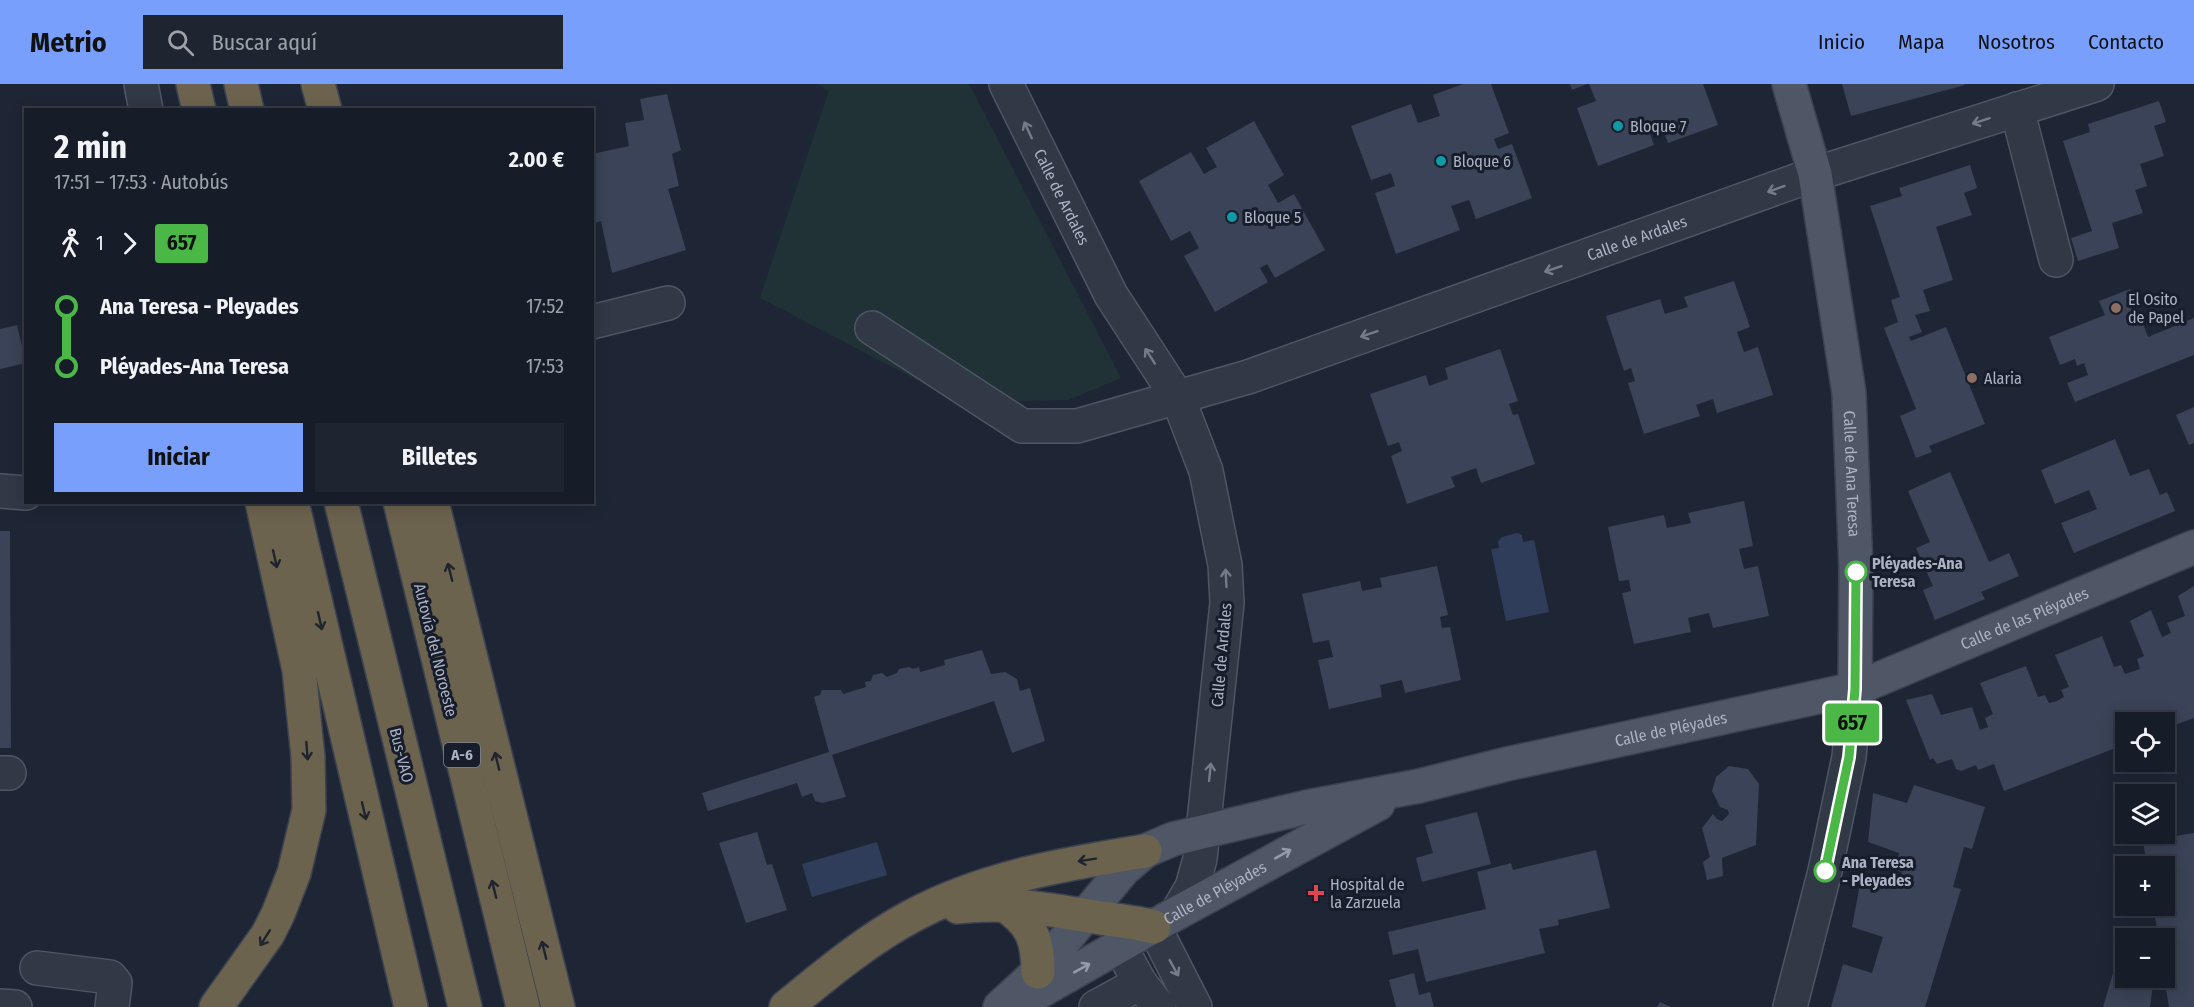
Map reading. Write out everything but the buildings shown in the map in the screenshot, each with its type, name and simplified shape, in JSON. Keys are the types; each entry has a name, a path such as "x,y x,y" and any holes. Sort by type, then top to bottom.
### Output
{"highway":[{"path":"191,84 191,108"},
{"path":"191,84 198,108"},
{"path":"241,84 247,108"},
{"path":"303,84 309,108"},
{"path":"318,84 324,108"},
{"path":"216,1007 268,934 278,914 294,873 309,810 308,757 299,670 262,504"},
{"path":"292,504 411,1007"},
{"name":"Bus-VAO","path":"341,504 465,1007"},
{"name":"Autovía del Noroeste","path":"400,504 523,1007"},
{"path":"432,504 558,1007"},
{"path":"786,1007 863,948 912,916 978,887 1053,866 1153,848"},
{"path":"912,916 956,907 1003,904 1132,921 1174,909"},
{"path":"1003,904 1020,915 1028,926 1038,954 1038,972"}],"main road":[{"name":"Calle de Ana Teresa","path":"1789,84 1815,174 1849,393 1856,569 1855,689"},
{"name":"Calle de las Pléyades","path":"1855,689 2194,547"},
{"name":"Calle de Pléyades","path":"1153,848 1204,830 1372,793 1419,786 1507,764 1855,689"},
{"name":"Calle de Pléyades","path":"1013,1007 1120,946 1174,909 1340,823 1419,786"},
{"path":"1000,1007 1038,972 1124,869 1153,848"}],"street":[{"path":"141,84 146,108"},
{"name":"Calle de Ardales","path":"1006,84 1111,295 1178,398 1206,471 1226,566 1227,603 1224,644 1204,830 1174,909"},
{"name":"Calle de Ardales","path":"1178,398 1248,377 1815,174 2097,84"},
{"path":"2017,109 2056,260"},
{"path":"594,322 668,303"},
{"path":"872,328 1022,426 1077,426 1178,398"},
{"path":"0,491 24,493"},
{"name":"Calle de Ana Teresa","path":"1790,1007 1825,871 1849,757 1855,689"},
{"path":"1153,848 1174,849 1191,869 1174,909 1195,1007"},
{"path":"1096,1007 1149,995 1120,946"},
{"path":"37,968 110,977 115,983 112,1007"},
{"path":"0,1006 15,1007"}],"shaded area":[{"path":"817,84 969,84 1121,378 1068,400 959,402 760,298 829,91"}],"water":[{"path":"1517,533 1522,535 1523,542 1534,540 1549,612 1506,621 1491,549 1499,548 1498,542 1502,537"},
{"path":"877,842 887,875 812,897 802,864"}],"bus line":[{"name":"657","path":"1825,871 1849,757 1855,689 1856,572"}],"place":[{"name":"Bloque 7","path":"1618,126"},
{"name":"Bloque 6","path":"1441,161"},
{"name":"Bloque 5","path":"1232,217"},
{"name":"El Osito de Papel","path":"2116,308"},
{"name":"Alaria","path":"1972,378"},
{"name":"Pléyades-Ana Teresa","path":"1856,572"},
{"name":"Ana Teresa - Pleyades","path":"1825,871"},
{"name":"Hospital de la Zarzuela","path":"1316,893"}]}
